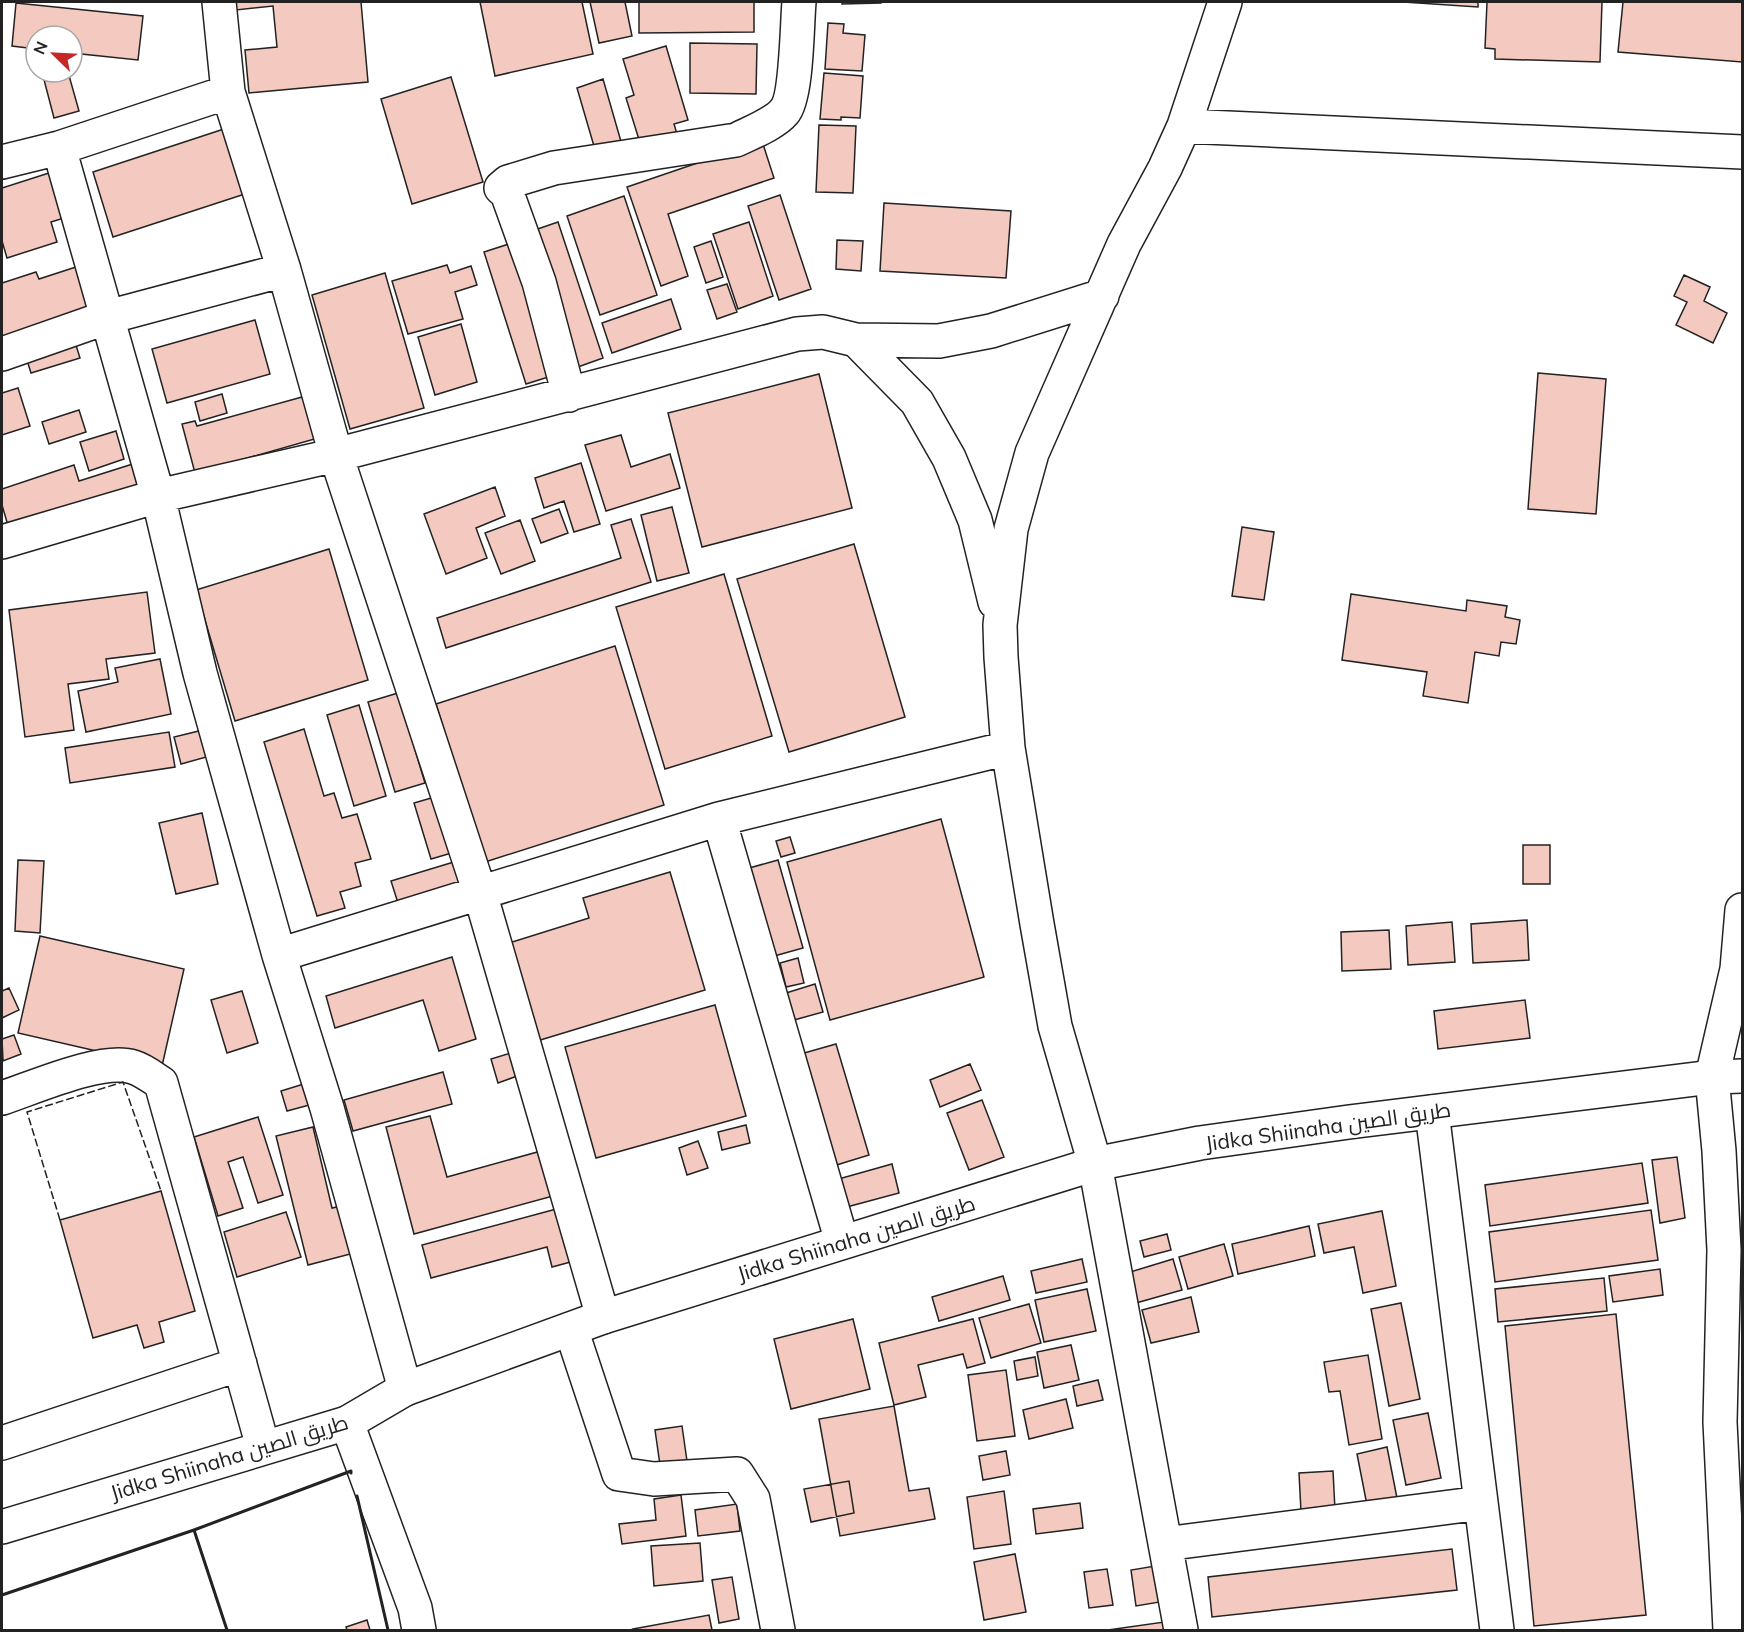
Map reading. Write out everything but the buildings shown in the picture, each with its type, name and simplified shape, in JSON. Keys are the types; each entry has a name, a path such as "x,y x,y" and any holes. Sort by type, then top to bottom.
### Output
{"street":[{"path":"219,2 228,92 284,270 336,455 480,892 603,1317"},
{"path":"569,395 539,282 507,193 501,188 508,182 554,168 736,140 761,128 785,112 792,94 799,2"},
{"path":"1181,1630 1095,1164 1055,1026 1008,748 1000,625 1011,529 1032,453 1124,244 1184,126 1225,2"},
{"path":"2,162 59,148 228,92"},
{"path":"1184,126 1743,152"},
{"path":"59,148 158,496 200,673 279,955 327,1108 405,1389"},
{"path":"2,354 108,317 284,270"},
{"path":"2,542 158,496 336,455 797,334 823,332 856,340 939,341 991,331 1102,296"},
{"path":"856,340 917,402 949,458 975,520 1000,625"},
{"path":"279,955 719,819 1008,748"},
{"path":"719,819 842,1242"},
{"path":"1730,1630 1720,1422 1724,1250 1719,1150 1743,910"},
{"path":"2,1098 97,1066 132,1066 161,1083 263,1447"},
{"name":"Jidka Shiinaha طريق الصين","path":"2,1527 347,1423 405,1389 603,1317 1095,1164 1200,1143 1727,1076"},
{"path":"1432,1112 1497,1630"},
{"path":"571,1329 619,1474 654,1479 737,1474 753,1499 778,1630"},
{"path":"2,1443 240,1365"},
{"path":"347,1423 415,1608 419,1630"},
{"path":"1165,1544 1481,1503"}],"fence":[{"path":"60,1220 27,1112 123,1082 161,1191"}],"wall":[{"path":"194,1530 351,1471 351,1473"},
{"path":"357,1496 388,1630"},
{"path":"2,1595 194,1530 227,1630"}]}
